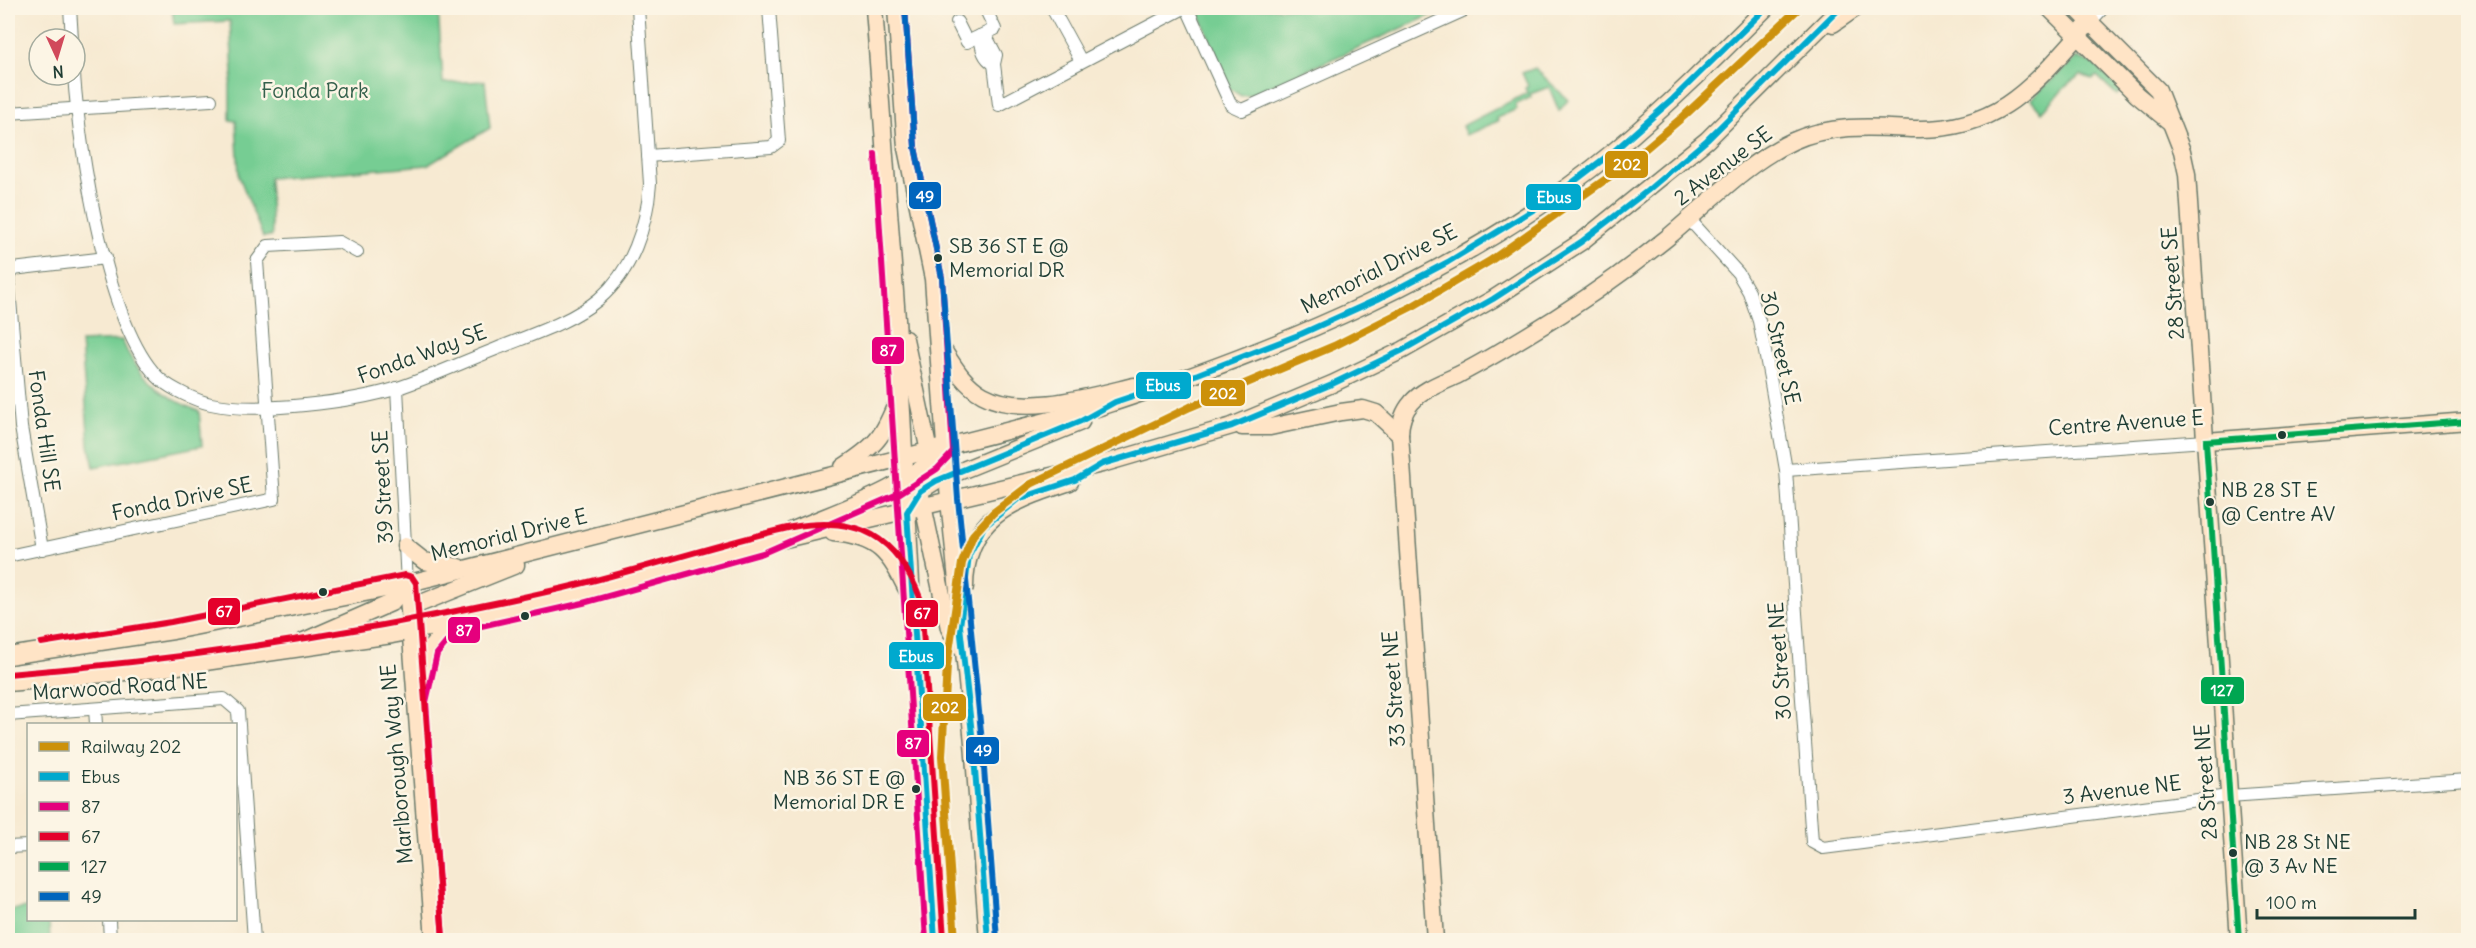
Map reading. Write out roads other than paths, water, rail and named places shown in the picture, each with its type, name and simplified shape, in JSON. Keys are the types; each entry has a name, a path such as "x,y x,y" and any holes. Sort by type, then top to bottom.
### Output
{"main road":[{"path":"874,8 897,319 899,395 904,456 910,477 922,499 949,628 963,654"},
{"path":"760,545 910,477 935,454 938,342 926,234 906,148 896,8"},
{"name":"Memorial Drive SE","path":"935,454 1176,383 1344,315 1418,278 1518,220 1613,152 1686,88 1766,8"},
{"path":"922,499 949,500 1102,464 1233,426 1332,384 1403,350 1493,299 1581,242 1647,191 1707,140 1840,8"},
{"path":"1821,27 1838,22 1856,8"},
{"name":"28 Street SE","path":"2049,8 2076,37 2171,124"},
{"name":"28 Street SE","path":"2076,8 2158,90 2187,174 2206,441"},
{"name":"2 Avenue SE","path":"1400,435 1403,414 1415,398 1488,358 1584,299 1773,151 1810,134 1870,127 1944,128 1972,121 1997,111 2029,88 2091,21"},
{"path":"897,319 905,340 941,478 949,500 973,743 988,940"},
{"path":"938,342 957,371 981,394 998,402 1026,405 1062,401 1156,381 1176,383"},
{"path":"832,474 866,452 883,436 899,395"},
{"path":"8,683 157,669 410,632 657,574 760,545 907,512 941,478 1082,421 1097,408"},
{"path":"1233,426 1270,427 1341,411 1363,409 1376,413 1400,435"},
{"name":"Centre Avenue E","path":"2206,441 2469,421"},
{"name":"33 Street NE","path":"1400,435 1435,940"},
{"name":"28 Street NE","path":"2206,441 2239,940"},
{"name":"Memorial Drive E","path":"8,656 173,631 407,584 904,456 935,454"},
{"path":"960,626 969,555 984,527 1018,499 1075,480 1102,464"},
{"path":"910,477 907,512 935,940"},
{"path":"820,532 863,537 877,545 891,559 912,601"},
{"path":"409,608 584,539"},
{"path":"405,546 424,561 467,568"},
{"path":"273,653 335,630 391,603 407,584"},
{"name":"Marlborough Way NE","path":"407,584 434,940"},
{"path":"417,701 429,650 450,624"}],"street":[{"path":"70,8 71,27"},
{"name":"Fonda Way SE","path":"75,87 82,154 106,258 127,330 139,354 162,381 210,404 268,407 354,399 397,388 556,325 599,299 627,265 642,232 648,208 648,156 638,8"},
{"path":"648,156 771,147 779,141 769,8"},
{"path":"957,22 967,42 981,38 995,28 985,8"},
{"path":"1052,8 1081,61"},
{"path":"981,38 980,44 987,60 994,63 999,105 1185,8 1231,105 1242,110 1468,8"},
{"name":"2 Avenue SE","path":"2091,21 2103,8"},
{"path":"8,113 211,100"},
{"name":"30 Street SE","path":"1689,219 1738,273 1749,292 1761,332 1786,470"},
{"path":"268,407 257,261 268,246 339,242 357,252"},
{"name":"Fonda Hill SE","path":"42,549 21,427 8,276 13,269 106,258"},
{"name":"39 Street SE","path":"397,388 407,584"},
{"name":"Fonda Drive SE","path":"8,556 274,499 268,407"},
{"name":"Centre Avenue E","path":"1786,470 2206,441"},
{"name":"30 Street NE","path":"1786,470 1812,842 1818,846"},
{"name":"Marwood Road NE","path":"8,715 224,699 234,705 238,711 254,940"},
{"path":"95,710 96,723"},
{"name":"3 Avenue NE","path":"1818,846 1823,848 2229,796 2469,780"},
{"path":"8,847 27,846"},
{"path":"109,921 110,940"}],"rail line":[{"name":"202","path":"955,940 942,756 947,665 962,563 973,535 993,513 1031,484 1190,407 1334,346 1413,306 1490,261 1626,165 1684,116 1799,8"}],"place":[{"name":"SB 36 ST E @ Memorial DR","path":"938,258"},
{"name":"NB 28 ST E @ Centre AV","path":"2210,502"},
{"name":"NB 36 ST E @ Memorial DR E","path":"916,789"},
{"name":"NB 28 St NE @ 3 Av NE","path":"2233,853"}],"park label":[{"name":"Fonda Park","path":"315,91"}]}
